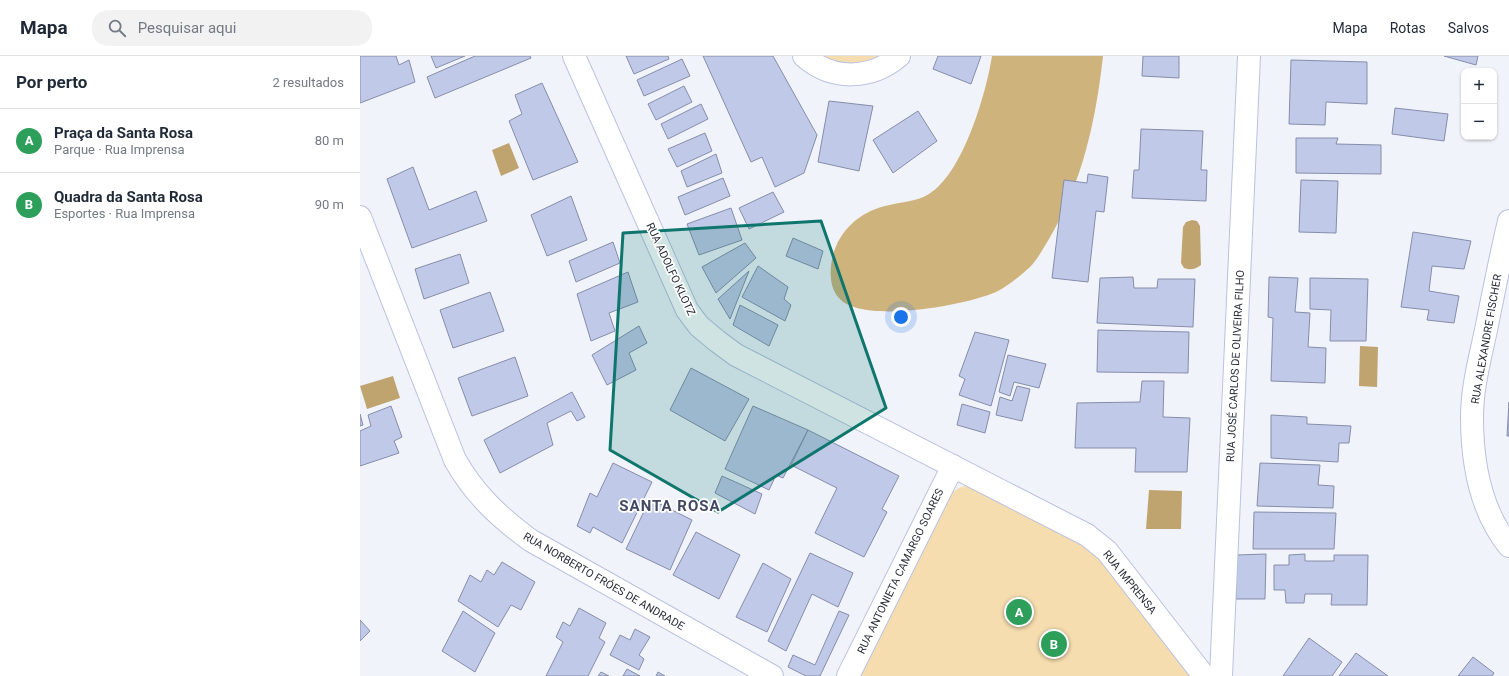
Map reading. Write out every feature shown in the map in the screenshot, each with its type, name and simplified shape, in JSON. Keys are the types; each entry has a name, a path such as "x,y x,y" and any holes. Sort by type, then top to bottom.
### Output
{"street":[{"name":"RUA ADOLFO KLOTZ","path":"574,56 687,310 699,326 736,355 952,466"},
{"path":"804,56 822,68 845,75 870,72 892,62 899,56"},
{"name":"RUA JOSÉ CARLOS DE OLIVEIRA FILHO","path":"1221,676 1249,56"},
{"name":"RUA NORBERTO FRÓES DE ANDRADE","path":"360,217 454,460 465,478 476,491 502,519 530,540 772,676"},
{"name":"RUA ALEXANDRE FISCHER","path":"1509,221 1499,262 1478,370 1472,417 1476,473 1486,506 1502,538 1509,546"},
{"name":"RUA ANTONIETA CAMARGO SOARES","path":"848,676 952,466"},
{"name":"RUA IMPRENSA","path":"952,466 1087,535 1107,551 1204,676"}],"highlighted area":[{"path":"821,221 886,408 718,512 610,450 623,233"}],"shaded area":[{"path":"823,56 879,56 865,62 851,64"},
{"path":"992,56 1103,56 1092,128 1079,174 1061,218 1040,254 1030,267 1014,281 996,292 982,297 940,307 915,310 869,310 851,306 836,295 831,279 833,255 842,236 848,227 856,220 874,209 924,197 941,184 952,169 971,131 984,91"},
{"path":"509,143 519,168 501,176 492,150"},
{"path":"1192,220 1197,221 1200,226 1201,265 1194,269 1184,268 1181,263 1183,227 1186,222"},
{"path":"1360,346 1378,347 1377,387 1359,386"},
{"path":"393,376 400,398 367,409 360,386"},
{"path":"972,485 1095,551 1192,676 860,676 951,493 961,487"},
{"path":"1149,490 1182,491 1181,529 1146,529"}],"building":[{"path":"360,56 396,56 399,65 409,60 415,82 360,103"},
{"path":"431,56 465,56 436,68"},
{"path":"475,56 530,56 531,58 435,98 427,77"},
{"path":"626,56 668,56 669,59 634,74"},
{"path":"703,56 773,56 817,135 804,173 775,187 762,157 751,162"},
{"path":"938,56 981,56 971,84 933,69"},
{"path":"1143,56 1179,56 1179,78 1142,76"},
{"path":"1444,56 1478,56 1476,65"},
{"path":"682,59 690,76 644,96 637,80"},
{"path":"1291,60 1367,62 1367,104 1326,102 1325,125 1289,124"},
{"path":"542,83 578,162 533,180 509,121 522,114 515,95"},
{"path":"684,86 692,102 656,120 648,104"},
{"path":"829,101 873,106 859,171 818,162"},
{"path":"701,104 708,119 668,139 661,124"},
{"path":"1395,108 1448,114 1444,141 1392,134"},
{"path":"918,111 937,141 893,173 873,140"},
{"path":"1141,129 1203,131 1201,170 1207,170 1206,201 1132,198 1134,170 1139,170"},
{"path":"705,133 712,151 677,167 668,149"},
{"path":"1296,138 1338,138 1336,144 1381,145 1381,174 1296,173"},
{"path":"716,154 722,173 687,187 681,171"},
{"path":"413,167 429,210 476,191 487,221 412,248 387,179"},
{"path":"1088,174 1108,177 1104,212 1096,211 1088,282 1052,278 1064,180 1087,183"},
{"path":"723,178 730,196 685,215 678,197"},
{"path":"1301,180 1338,181 1336,233 1299,232"},
{"path":"773,192 784,212 749,229 739,208"},
{"path":"571,196 587,240 547,256 531,215"},
{"path":"731,208 742,240 699,255 687,224"},
{"path":"1413,232 1471,241 1464,269 1432,266 1429,291 1459,296 1454,323 1427,320 1429,310 1401,307"},
{"path":"793,238 823,251 818,269 786,256"},
{"path":"613,242 620,263 576,282 569,261"},
{"path":"745,243 756,258 716,293 702,267"},
{"path":"460,254 469,283 424,299 415,269"},
{"path":"758,266 788,287 784,299 791,305 785,321 742,297"},
{"path":"749,271 730,319 718,299"},
{"path":"628,272 638,302 609,313 615,331 591,341 577,294"},
{"path":"1133,277 1134,288 1157,288 1158,279 1195,279 1193,327 1097,323 1100,278"},
{"path":"1269,277 1298,278 1295,312 1310,313 1308,347 1326,348 1325,383 1271,381 1273,318 1268,317"},
{"path":"1310,278 1368,279 1366,341 1330,341 1331,310 1310,309"},
{"path":"490,292 504,331 453,348 440,310"},
{"path":"740,305 778,325 769,346 733,325"},
{"path":"639,326 647,343 629,353 636,370 607,385 592,355"},
{"path":"1098,330 1189,332 1188,373 1097,372"},
{"path":"975,332 1009,340 991,406 959,395 965,379 959,376"},
{"path":"1008,355 1046,364 1039,388 1014,382 1010,396 999,392"},
{"path":"515,357 528,396 472,416 458,378"},
{"path":"691,368 749,399 725,441 670,410"},
{"path":"1142,381 1164,381 1163,417 1190,418 1187,472 1135,472 1136,448 1075,448 1077,403 1140,402"},
{"path":"1017,386 1030,389 1022,421 996,415 1000,397 1012,401"},
{"path":"572,392 585,417 577,421 571,411 547,423 553,445 500,473 484,440"},
{"path":"1509,402 1509,436 1507,436"},
{"path":"962,404 990,412 985,433 957,425"},
{"path":"391,406 402,437 394,441 399,453 360,466 360,431 371,426 368,415"},
{"path":"753,406 808,430 783,478 776,475 769,490 725,469"},
{"path":"360,414 363,425 360,426"},
{"path":"1271,415 1307,417 1307,424 1351,426 1349,443 1339,443 1338,462 1271,458"},
{"path":"808,430 899,476 882,509 887,512 864,557 815,533 837,488 791,465"},
{"path":"613,463 652,482 622,543 593,527 590,533 577,526 590,493 597,497"},
{"path":"1260,463 1320,465 1318,485 1334,486 1333,508 1257,506"},
{"path":"722,476 762,494 755,514 715,493"},
{"path":"650,499 692,520 670,570 626,549"},
{"path":"1254,512 1336,513 1334,549 1253,549"},
{"path":"696,532 740,555 719,599 673,575"},
{"path":"810,553 853,573 838,607 812,594 786,651 768,641"},
{"path":"1266,554 1265,599 1236,599 1237,555"},
{"path":"1305,554 1305,561 1334,561 1334,555 1368,555 1367,605 1331,605 1332,594 1305,594 1304,603 1286,603 1285,590 1274,590 1274,565 1289,565 1289,555"},
{"path":"502,562 535,582 521,610 511,605 498,627 458,601 470,575 481,582 487,570 494,575"},
{"path":"763,563 791,579 767,632 736,617"},
{"path":"579,608 606,623 599,638 605,642 588,676 546,676 563,642 556,637 563,622 570,626"},
{"path":"463,611 495,633 475,672 442,651"},
{"path":"839,611 849,615 820,676 806,676 788,667 793,655 815,665"},
{"path":"360,620 370,631 360,641"},
{"path":"635,629 650,637 639,655 644,659 639,670 610,655 620,635 630,640"},
{"path":"1309,638 1342,662 1332,676 1283,676"},
{"path":"1356,653 1388,676 1339,676"},
{"path":"1473,657 1494,673 1492,676 1458,676"},
{"path":"627,669 640,676 623,676"},
{"path":"601,672 609,676 598,676"},
{"path":"658,672 665,676 656,676"}],"place":[{"name":"Praça da Santa Rosa","path":"1019,612"},
{"name":"Quadra da Santa Rosa","path":"1054,644"}],"district":[{"name":"SANTA ROSA","path":"670,506"}]}
